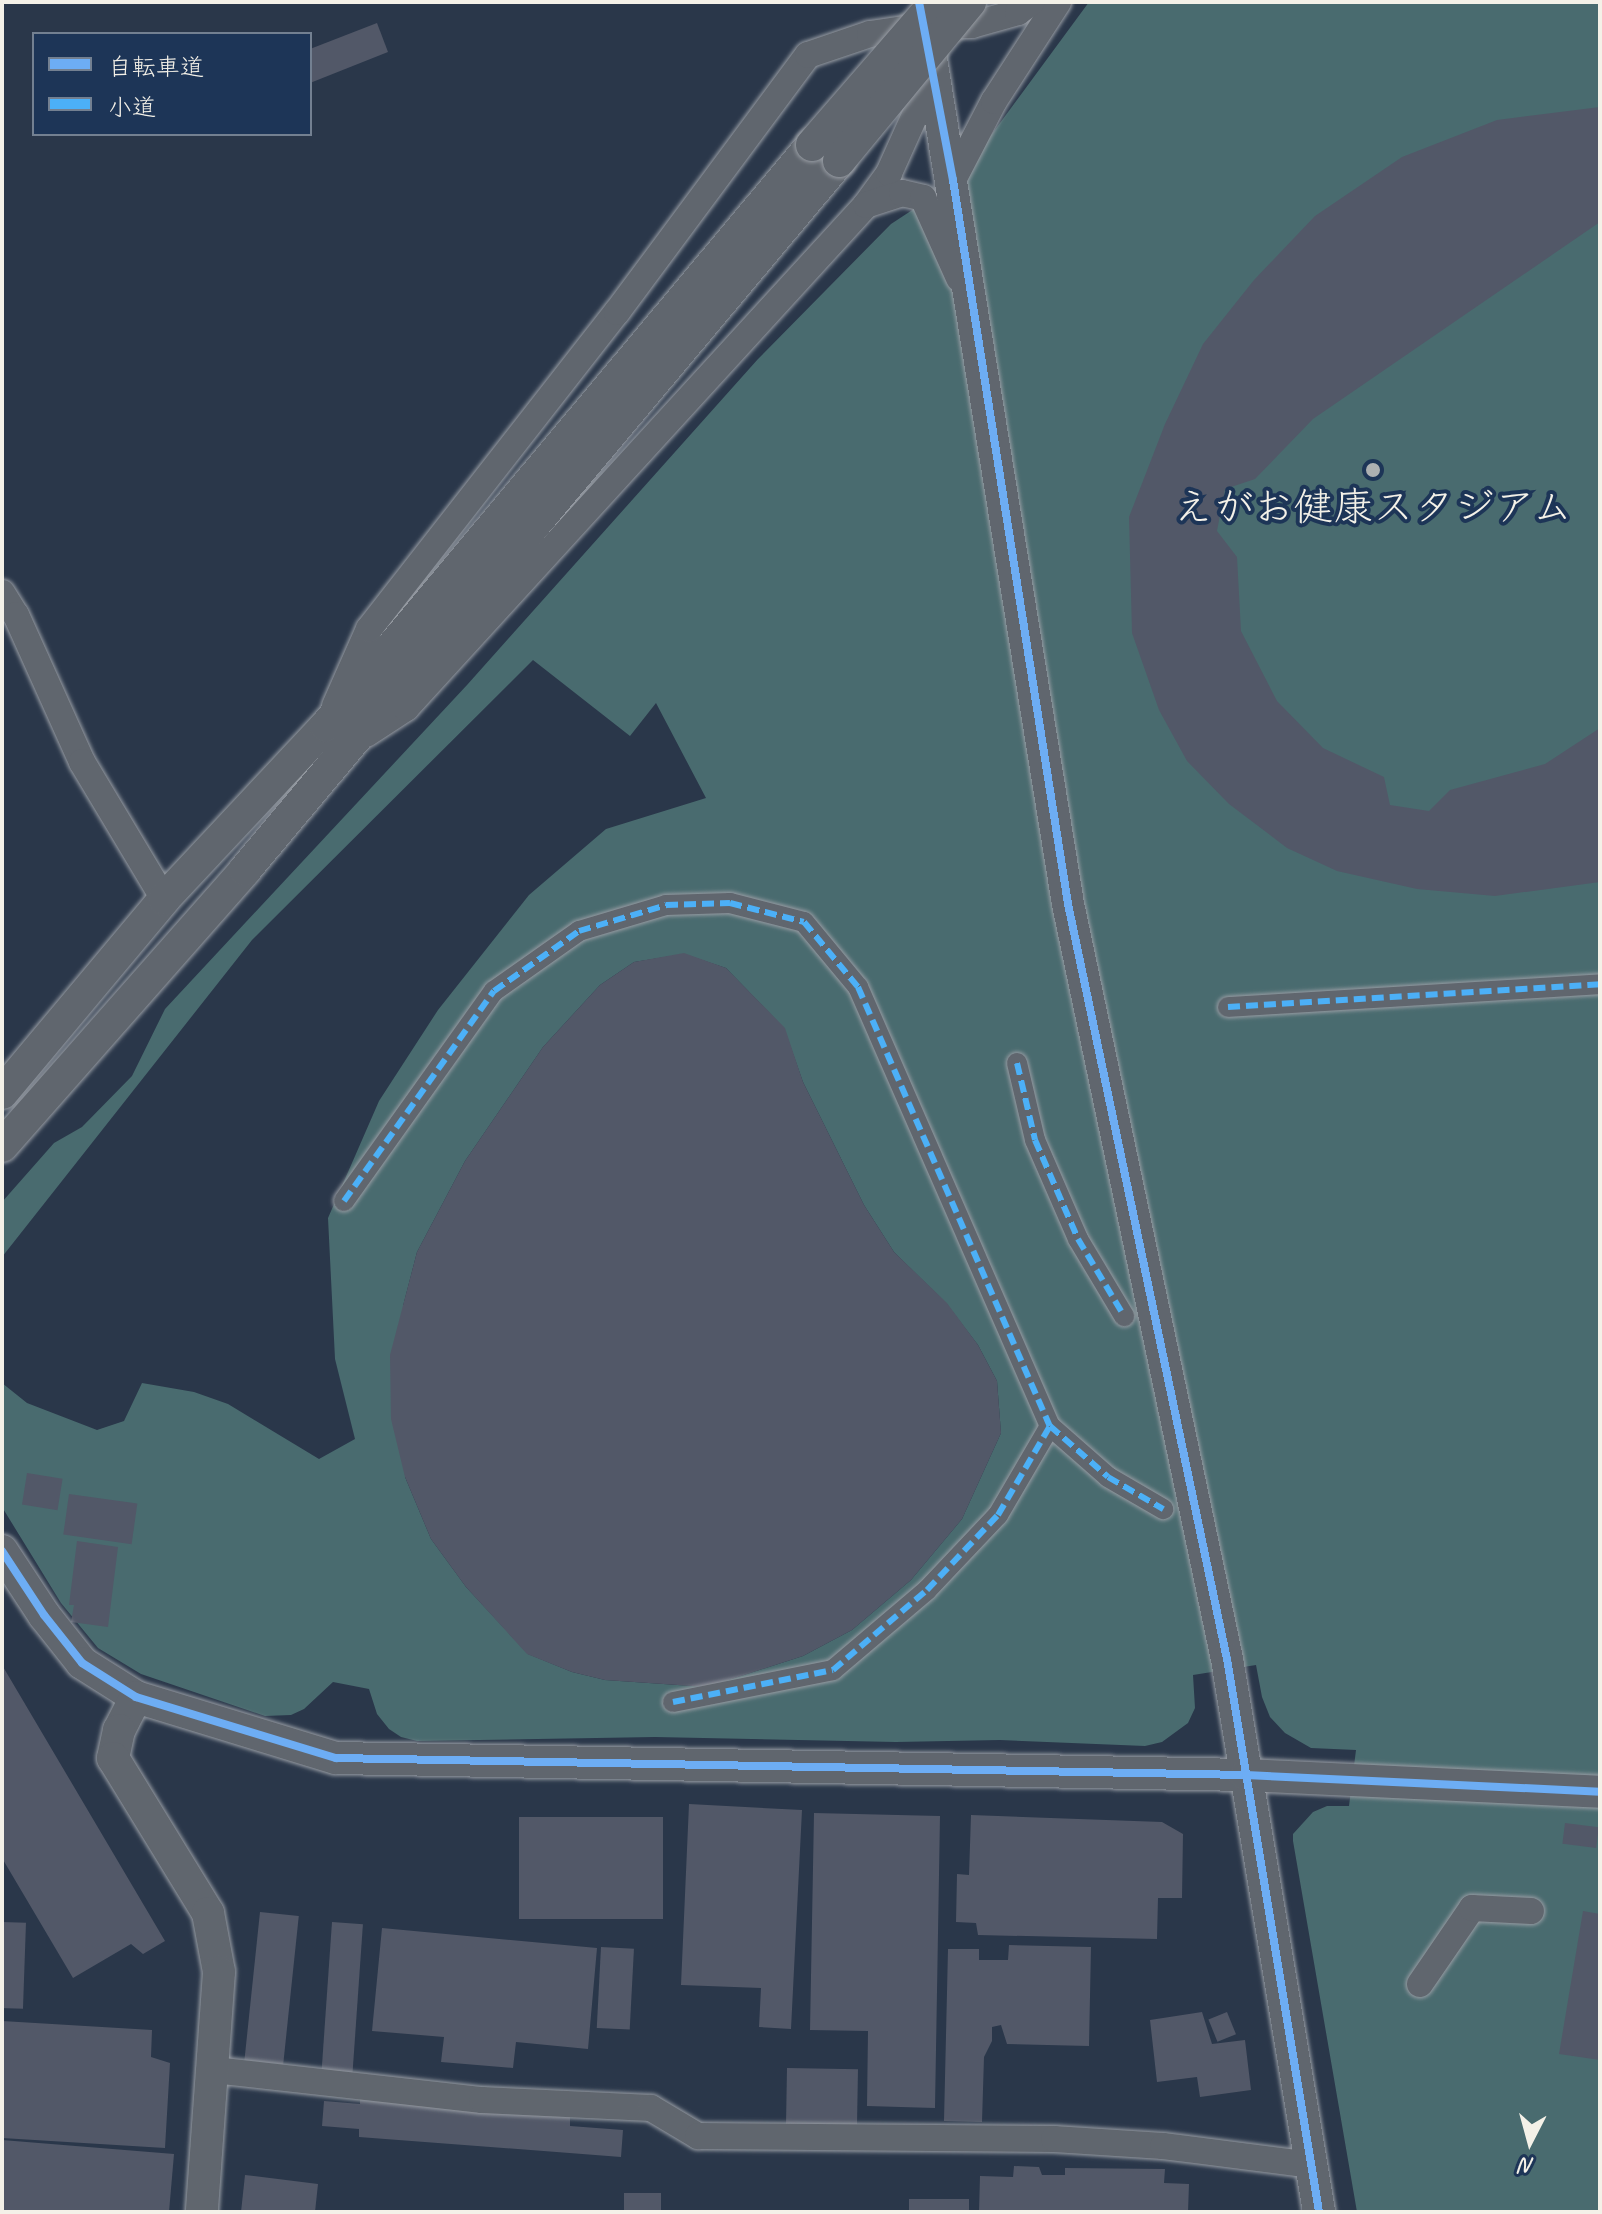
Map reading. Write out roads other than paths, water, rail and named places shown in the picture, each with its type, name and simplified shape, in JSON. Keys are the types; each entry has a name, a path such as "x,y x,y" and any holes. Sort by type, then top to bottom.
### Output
{"street":[{"path":"2,1146 245,870 338,735 826,153 970,2"},
{"path":"338,735 369,629 617,312 808,55 927,10 972,25 1018,12 1032,2"},
{"path":"953,180 994,101 1058,2"},
{"path":"826,153 927,10"},
{"path":"927,10 934,73 1068,904 1227,1659 1319,2212"},
{"path":"2,1093 164,899 338,735 406,708 866,205 889,173 934,73"},
{"path":"866,205 902,193 923,198 972,307"},
{"path":"2,593 16,615 82,762 164,899"},
{"path":"344,1201 494,991 579,931 666,905 730,903 804,922 858,987 1050,1426 1108,1477 1163,1509"},
{"path":"1228,1007 1600,984"},
{"path":"1017,1063 1035,1140 1078,1239 1124,1316"},
{"path":"673,1702 833,1670 927,1590 998,1515 1050,1426"},
{"path":"2,1551 44,1615 82,1663 136,1697 336,1758 1246,1775 1600,1792"},
{"path":"136,1697 119,1730 113,1758 208,1913 219,1972 202,2212"},
{"path":"1420,1984 1472,1908 1531,1911"},
{"path":"214,2070 482,2100 651,2108 698,2136 1054,2139 1163,2146 1311,2165"}],"place":[{"name":"えがお健康スタジアム","path":"1373,470"}]}
